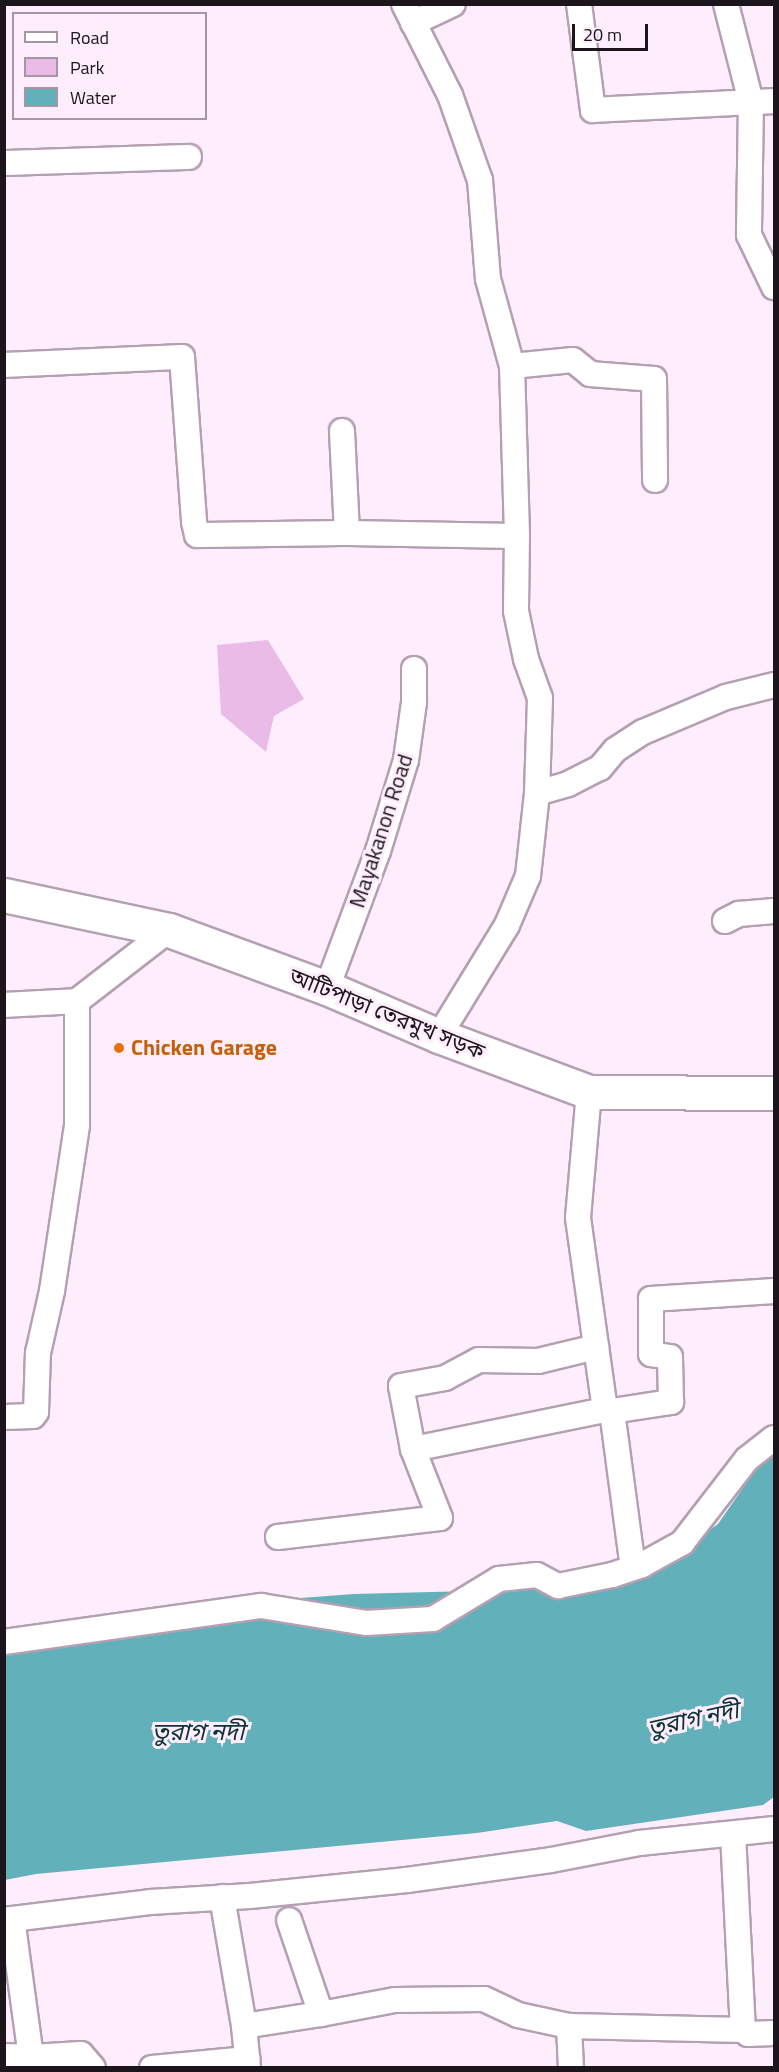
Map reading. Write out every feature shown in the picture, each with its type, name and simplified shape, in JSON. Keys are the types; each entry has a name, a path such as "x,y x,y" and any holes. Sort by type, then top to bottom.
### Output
{"main road":[{"name":"আটিপাড়া তেরমুখ সড়ক","path":"4,895 169,930 327,988 438,1036 589,1092 774,1093"}],"street":[{"path":"438,1036 507,925 528,876 537,794 540,698 526,659 516,611 517,536 512,366 488,279 480,180 450,95 409,14 453,4"},
{"path":"579,4 594,110 763,102"},
{"path":"726,4 763,102 749,235 774,287"},
{"path":"4,163 189,157"},
{"path":"4,365 182,357 194,522 197,535 347,533 517,536"},
{"path":"512,366 573,360 590,375 654,379 656,480"},
{"path":"342,431 347,533"},
{"name":"Mayakanon Road","path":"327,988 378,851 406,760 414,702 414,669"},
{"path":"537,794 568,784 600,768 615,750 643,732 726,697 774,685"},
{"path":"725,921 739,914 774,911"},
{"path":"4,1005 77,1001 169,930"},
{"path":"4,1417 33,1416 36,1412 38,1353 52,1291 77,1125 77,1001"},
{"path":"589,1092 578,1218 596,1347 609,1411 633,1568"},
{"path":"413,1449 609,1411 671,1402 670,1357 651,1354 651,1299 774,1292"},
{"path":"278,1537 440,1518 413,1449 401,1386 445,1377 479,1360 538,1361 596,1347"},
{"path":"4,1642 261,1606 366,1623 433,1619 499,1579 537,1575 558,1586 612,1575 633,1568 682,1543 747,1459 774,1438"},
{"path":"31,2057 8,1920 150,1902 407,1880 551,1860 639,1843 774,1829"},
{"path":"733,1834 744,2030"},
{"path":"152,2067 248,2063 222,1897"},
{"path":"289,1920 321,2014"},
{"path":"244,2026 395,2000 483,1999 518,2015 569,2026 744,2030 748,2034 774,2033"},
{"path":"569,2026 571,2067"},
{"path":"4,2056 81,2054 93,2067"}],"green space":[{"path":"268,640 304,699 274,716 266,752 221,714 217,645"}],"water":[{"name":"তুরাগ নদী","path":"774,1453 774,1797 763,1805 586,1831 557,1821 477,1833 36,1874 5,1880 5,1639 179,1607 354,1594 513,1590 596,1582 668,1559 718,1524 752,1475"}],"place":[{"name":"Chicken Garage","path":"119,1048"}]}
